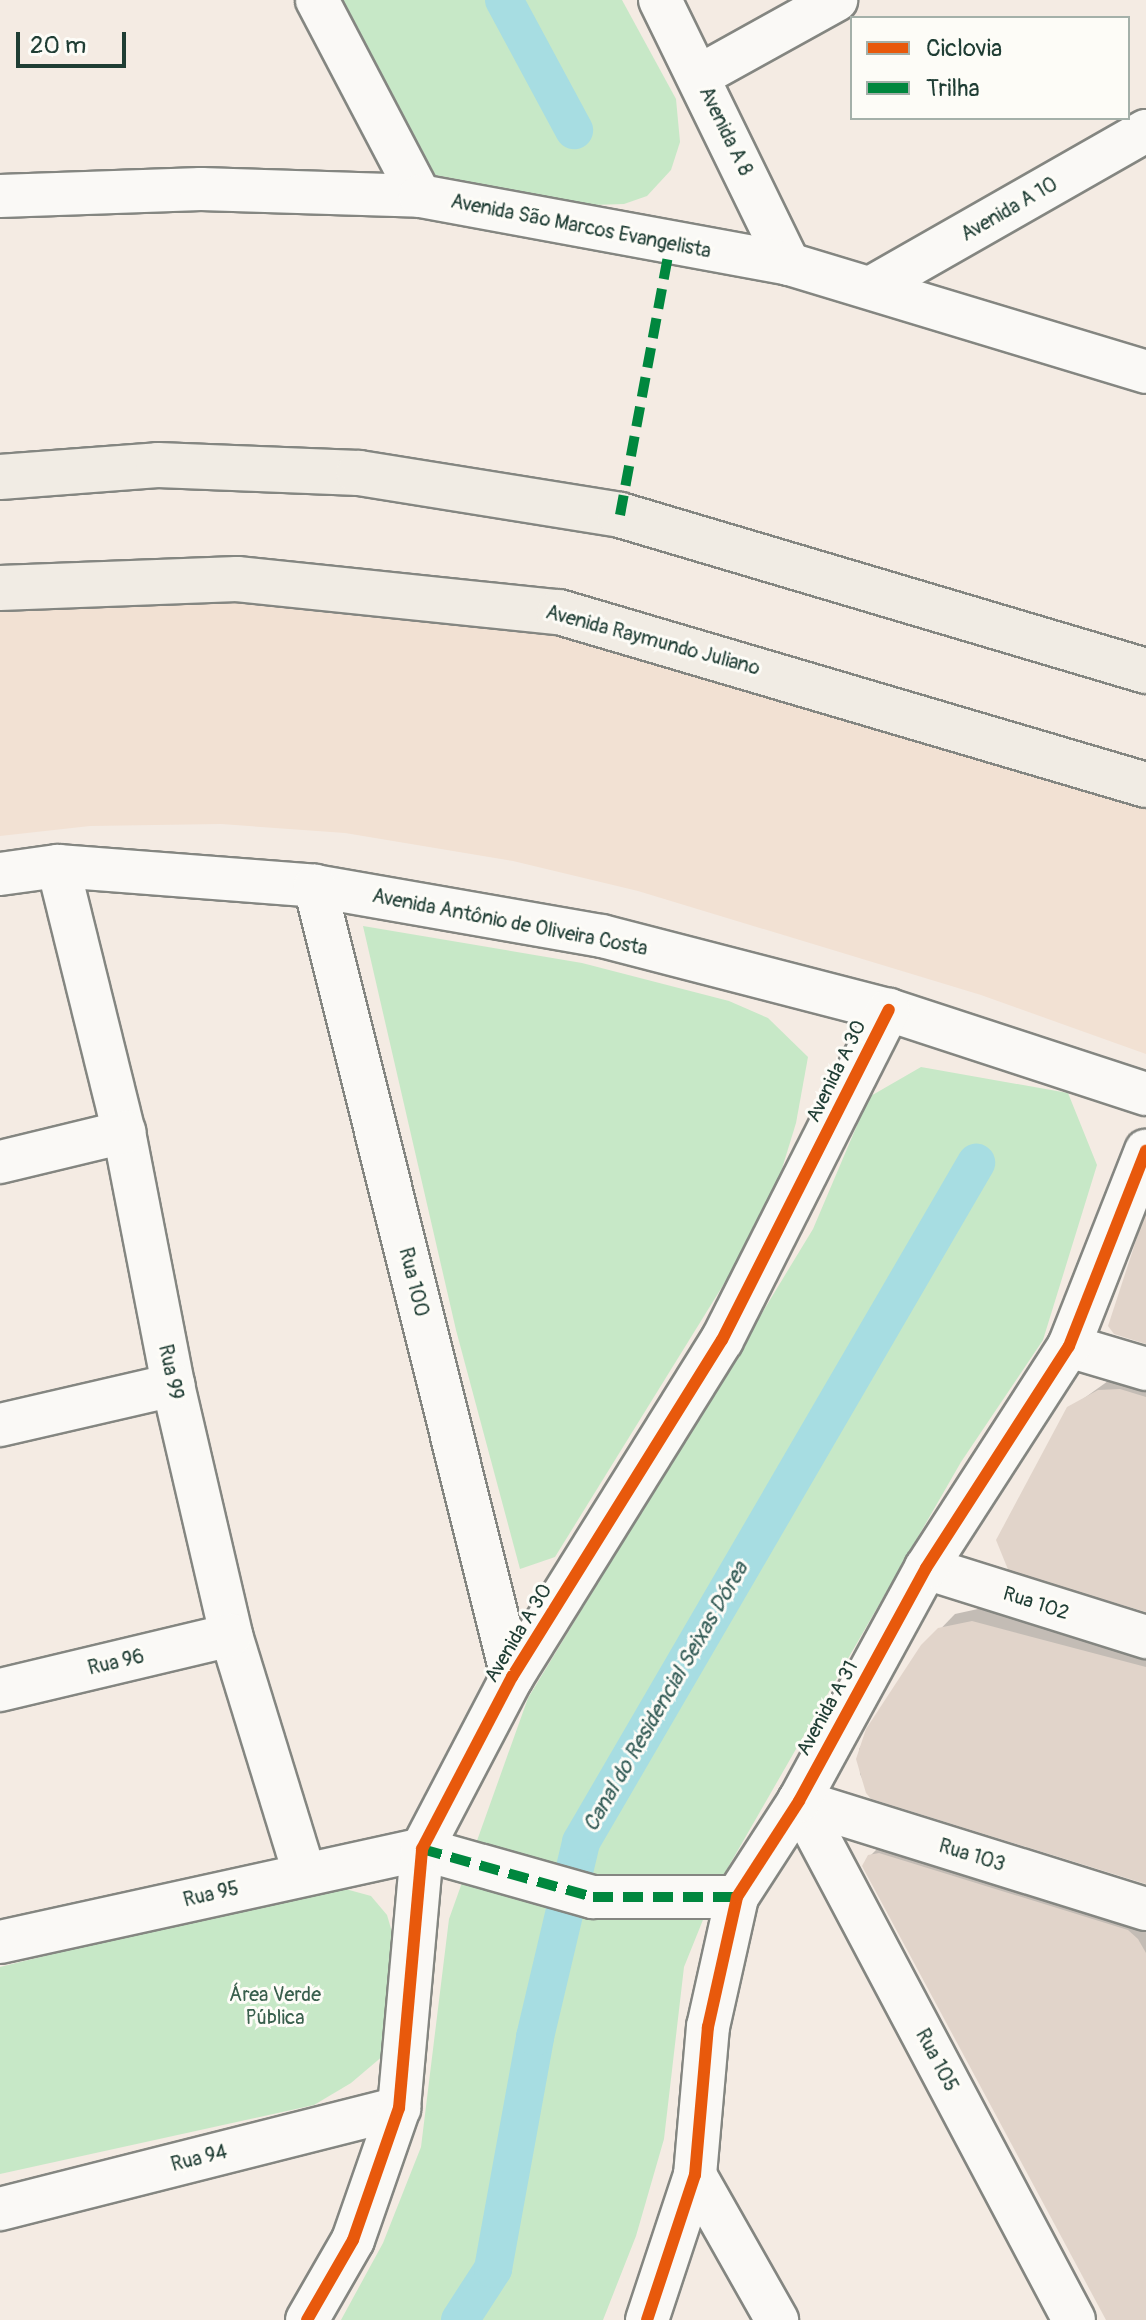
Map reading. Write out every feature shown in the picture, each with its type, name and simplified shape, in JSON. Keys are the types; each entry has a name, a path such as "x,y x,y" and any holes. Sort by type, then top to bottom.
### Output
{"main road":[{"path":"0,477 158,465 359,473 620,515 1146,671"},
{"name":"Avenida Raymundo Juliano","path":"0,588 237,579 559,612 1146,785"}],"street":[{"path":"317,0 420,196"},
{"name":"Avenida A 8","path":"660,0 789,264"},
{"path":"699,76 836,0"},
{"name":"Avenida A 10","path":"872,287 1146,131"},
{"name":"Avenida São Marcos Evangelista","path":"0,196 201,189 420,196 789,264 1146,372"},
{"name":"Avenida Antônio de Oliveira Costa","path":"0,874 58,866 315,886 602,936 889,1010 1146,1094"},
{"name":"Rua 99","path":"58,866 124,1132 173,1385 231,1635 304,1872"},
{"name":"Rua 100","path":"315,886 512,1677"},
{"name":"Avenida A 30","path":"307,2320 353,2240 399,2108 422,1849 512,1677 722,1340 889,1010"},
{"path":"0,1162 124,1132"},
{"name":"Avenida A 31","path":"647,2320 695,2175 708,2027 737,1897 799,1801 926,1568 1069,1346 1146,1151"},
{"path":"1069,1346 1146,1369"},
{"path":"0,1425 173,1385"},
{"name":"Rua 102","path":"926,1568 1146,1637"},
{"name":"Rua 96","path":"0,1690 231,1635"},
{"name":"Rua 103","path":"799,1801 1146,1909"},
{"name":"Rua 105","path":"799,1801 1074,2320"},
{"path":"422,1849 593,1897 737,1897"},
{"name":"Rua 95","path":"0,1942 304,1872 422,1849"},
{"name":"Rua 94","path":"0,2209 399,2108"},
{"path":"695,2175 777,2320"}],"shaded area":[{"path":"287,598 555,631 1146,801 1146,1054 981,995 638,891 513,861 345,833 221,824 90,826 0,836 0,611"}],"green space":[{"path":"343,0 622,0 676,99 680,142 671,170 647,196 624,204 593,205 435,175"},
{"path":"363,926 582,963 729,1001 768,1018 808,1057 796,1123 769,1211 555,1557 520,1569 456,1330"},
{"path":"921,1067 1068,1093 1097,1165 1043,1340 961,1462 715,1890 684,1967 664,2139 636,2236 603,2320 341,2320 383,2243 421,2147 449,1919 528,1698 813,1229 869,1097"},
{"name":"Área Verde Pública","path":"331,1885 371,1896 387,1915 397,1949 384,2055 351,2083 314,2105 0,2174 0,1967"}],"building":[{"path":"1146,1210 1146,1344 1114,1334 1108,1326"},
{"path":"1120,1389 1146,1397 1146,1612 1009,1572 996,1540 1067,1407 1098,1390"},
{"path":"972,1621 1146,1667 1146,1884 871,1799 866,1793 856,1759 866,1729 921,1645 938,1628"},
{"path":"879,1853 1128,1930 1138,1939 1146,1953 1146,2320 1106,2320 862,1866 868,1855"}],"waterway":[{"path":"504,0 574,130"},
{"name":"Canal do Residencial Seixas Dórea","path":"460,2320 493,2269 535,2037 581,1842 976,1163"}],"marked path":[{"path":"620,515 670,244"},
{"path":"422,1849 593,1897 737,1897"}],"cycle path":[{"path":"307,2320 353,2240 399,2108 422,1849 512,1677 722,1340 889,1010"},
{"path":"647,2320 695,2175 708,2027 737,1897 799,1801 926,1568 1069,1346 1146,1151"}]}
